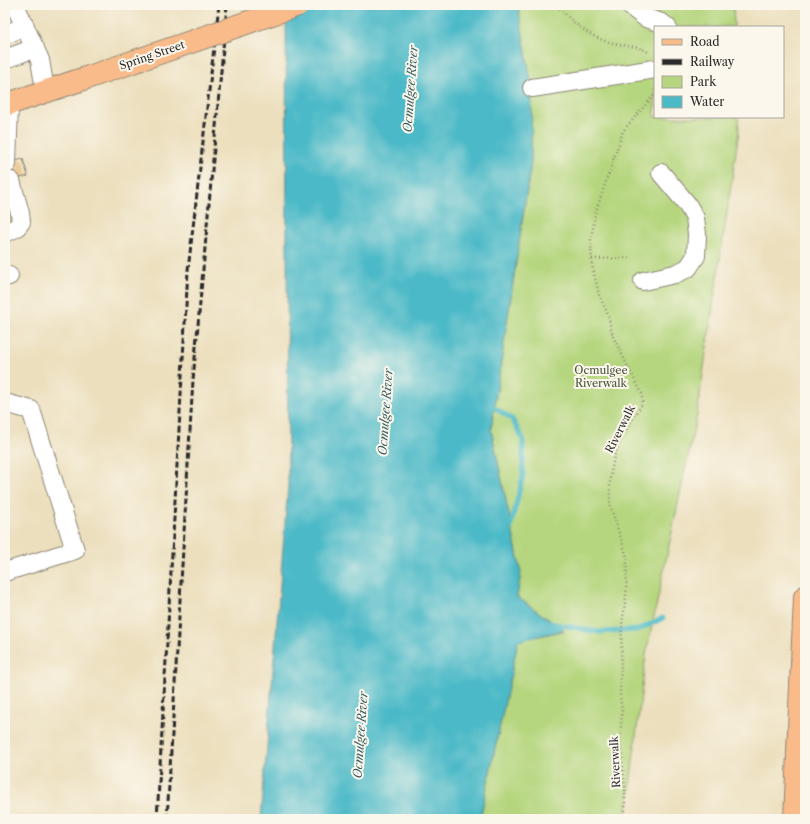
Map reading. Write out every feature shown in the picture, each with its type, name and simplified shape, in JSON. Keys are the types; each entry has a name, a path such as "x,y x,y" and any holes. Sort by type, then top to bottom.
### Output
{"main road":[{"name":"Spring Street","path":"7,104 298,5"},
{"path":"795,819 805,597"}],"lane":[{"path":"629,5 646,18 662,23 666,26"},
{"path":"12,7 25,26 40,60 45,90"},
{"path":"5,35 25,26"},
{"path":"5,59 35,48"},
{"path":"532,88 654,69"},
{"path":"5,233 16,228 21,222 10,181 7,104"},
{"path":"643,281 675,274 688,268 696,256 696,218 687,204 661,173"},
{"path":"5,403 31,410 75,550 5,572"}],"path":[{"path":"557,5 568,19 586,32 616,44 642,48 650,54 654,66"},
{"name":"Riverwalk","path":"625,819 625,787 620,740 622,710 620,696 622,676 622,624 626,597 627,556 610,505 610,480 614,456 623,435 642,404 642,394 613,337 608,312 599,295 590,240 595,214 623,132 654,95"},
{"path":"592,259 631,258"}],"green space":[{"name":"Ocmulgee Riverwalk","path":"518,5 733,5 734,26 654,26 654,118 738,118 739,131 697,414 646,654 626,819 480,819 518,640 564,631 517,597 521,572 491,429 531,163 532,88"}],"water":[{"name":"Ocmulgee River","path":"286,5 518,5 532,88 531,163 491,429 521,572 517,597 564,630 518,641 480,819 261,819 288,486"}],"building":[{"path":"23,159 28,176 5,182 5,164"},
{"path":"5,192 16,226 5,229"}],"waterway":[{"path":"489,404 512,419 523,439 523,476 510,529"},
{"path":"550,623 598,632 638,630 663,618"}],"tunnel":[{"path":"5,212 11,209"}],"railway":[{"path":"157,819 188,270 219,5"},
{"path":"167,819 193,380 227,5"}]}
